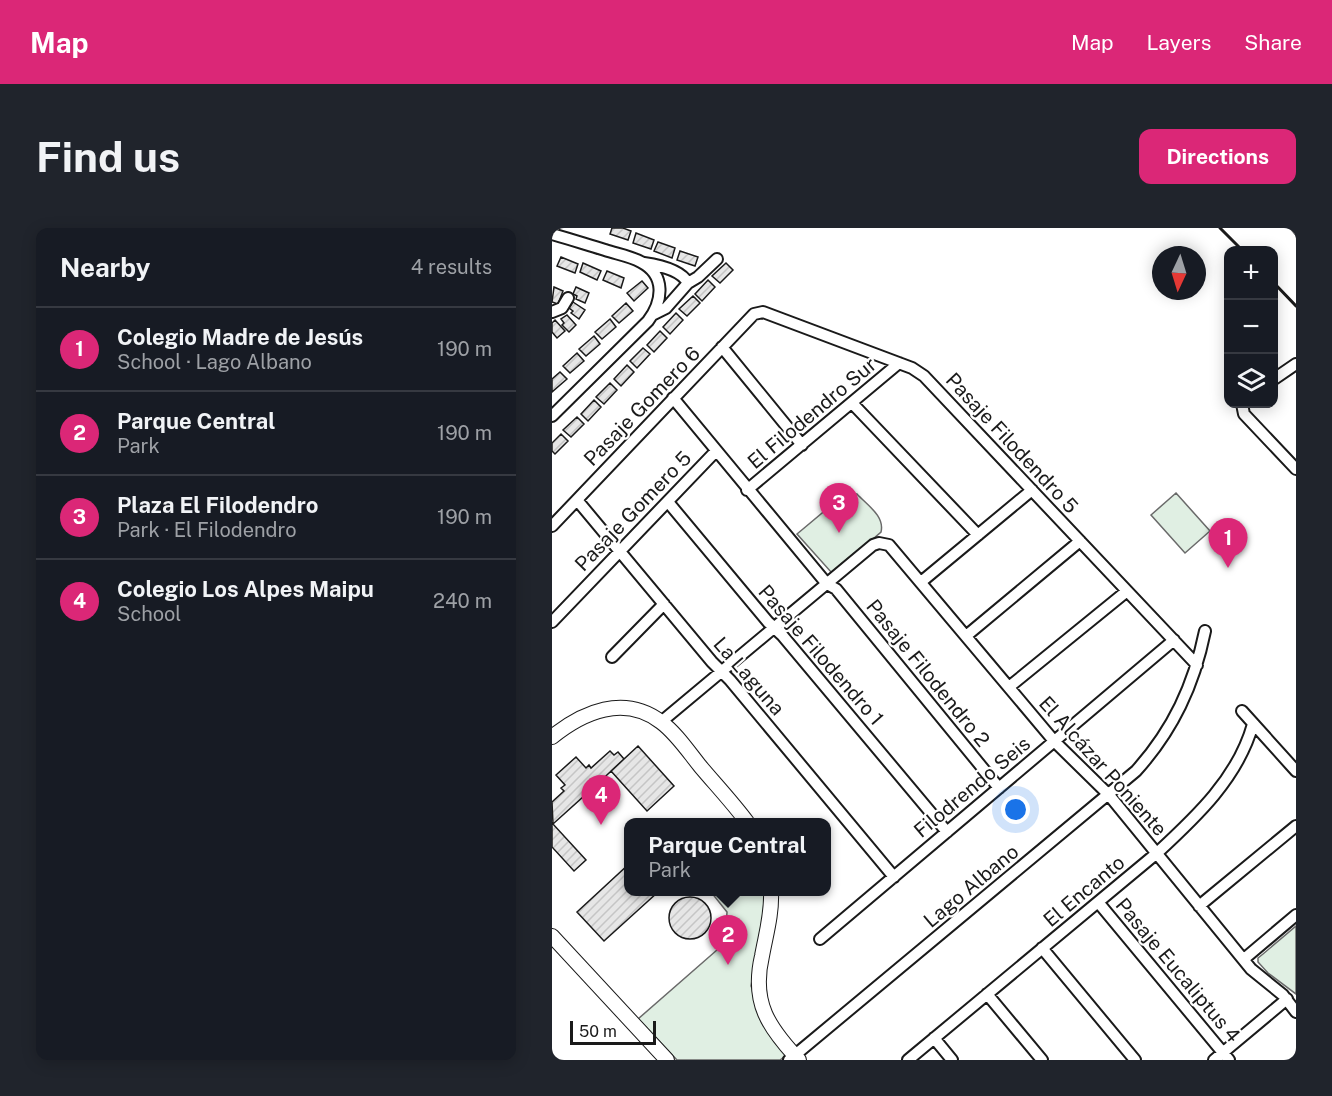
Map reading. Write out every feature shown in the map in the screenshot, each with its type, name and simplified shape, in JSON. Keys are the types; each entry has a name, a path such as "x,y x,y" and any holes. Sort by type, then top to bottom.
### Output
{"street":[{"path":"552,234 657,265 682,276 687,283"},
{"path":"652,315 666,308 687,283 699,277 717,259"},
{"path":"552,416 656,309 660,297 659,286 655,274 642,262"},
{"path":"552,312 562,308 568,298"},
{"name":"Pasaje Gomero 6","path":"552,525 758,312"},
{"name":"Pasaje Filodendro 5","path":"758,312 899,363 924,376 1197,665"},
{"path":"722,347 802,445"},
{"name":"El Filodendro Sur","path":"747,490 899,363"},
{"path":"1278,376 1296,364"},
{"name":"Pasaje Filodendro 2","path":"673,398 827,584 836,589 999,788"},
{"path":"852,403 978,535"},
{"path":"1243,408 1244,414 1296,469"},
{"name":"Pasaje Gomero 5","path":"552,622 716,451"},
{"path":"921,582 1032,490"},
{"name":"La Laguna","path":"576,500 894,877"},
{"name":"Pasaje Filodendro 1","path":"668,502 947,832"},
{"path":"966,636 1080,541"},
{"name":"El Alcázar Poniente","path":"827,584 873,545 884,543 893,548 1054,741 1109,795 1251,969 1287,999 1296,1012"},
{"path":"661,722 827,584"},
{"path":"1009,687 1127,591"},
{"path":"612,657 664,604"},
{"name":"Lago Albano","path":"794,1058 1136,771 1161,741 1179,711 1197,665 1205,631"},
{"name":"Filodrendo Seis","path":"820,939 1174,640"},
{"path":"552,737 580,717 606,709 626,709 639,712 661,722 744,818"},
{"path":"1242,711 1296,771"},
{"name":"El Encanto","path":"908,1060 1157,854 1224,782 1238,761 1253,724"},
{"path":"1199,906 1296,825"},
{"path":"771,896 770,916 760,966 759,989 768,1022 794,1058"},
{"name":"Pasaje Eucaliptus 4","path":"1098,902 1226,1056"},
{"path":"1244,959 1296,915"},
{"path":"552,936 667,1060"},
{"path":"1042,948 1135,1060"},
{"path":"987,994 1042,1060"},
{"path":"1214,1060 1226,1056 1287,999"},
{"path":"934,1038 952,1060"}],"green space":[{"path":"846,493 857,494 874,511 882,526 881,532 837,570 831,572 797,534"},
{"path":"1176,493 1210,531 1185,553 1151,515"},
{"path":"714,896 766,896 751,986 769,1031 788,1054 780,1060 677,1060 638,1019 725,943 727,912"},
{"path":"1296,926 1296,994 1268,973 1258,962 1258,958"}],"building":[{"path":"612,228 631,231 628,240 610,234"},
{"path":"636,233 654,240 651,249 633,243"},
{"path":"658,242 675,248 672,258 654,251"},
{"path":"680,251 698,257 695,266 677,260"},
{"path":"561,257 578,264 575,273 557,266"},
{"path":"583,263 601,271 597,280 580,272"},
{"path":"726,263 733,270 720,283 712,276"},
{"path":"607,271 624,278 621,288 603,280"},
{"path":"708,280 715,287 702,301 695,294"},
{"path":"642,281 648,288 634,301 627,293"},
{"path":"554,287 563,291 558,304 552,302"},
{"path":"576,287 589,293 585,303 576,299 577,296 573,294"},
{"path":"693,296 700,303 687,316 679,309"},
{"path":"573,302 585,310 579,319 571,313 573,311 569,308"},
{"path":"626,303 633,311 619,323 612,316"},
{"path":"676,313 683,320 670,334 663,327"},
{"path":"567,315 576,325 569,332 562,325 564,323 561,319"},
{"path":"610,319 616,327 602,339 595,332"},
{"path":"555,320 565,331 557,338 552,332 552,323"},
{"path":"660,331 667,338 654,352 647,345"},
{"path":"594,336 600,344 586,356 579,349"},
{"path":"643,348 650,354 637,368 630,361"},
{"path":"577,353 584,361 570,373 563,366"},
{"path":"627,365 634,372 621,386 614,379"},
{"path":"560,372 567,379 552,392 552,379"},
{"path":"610,383 617,390 604,404 596,397"},
{"path":"594,400 601,407 588,421 581,414"},
{"path":"577,417 584,424 571,437 563,430"},
{"path":"561,434 568,441 555,454 552,451 552,443"},
{"path":"638,746 674,786 647,811 611,771"},
{"path":"610,751 614,755 618,752 624,759 593,788 595,791 586,799 583,797 553,824 552,802 564,791 561,788 565,785 556,775 576,757 586,768 589,765 591,768"},
{"path":"552,823 586,860 574,871 552,847"},
{"path":"624,869 624,896 654,896 604,941 577,912"},
{"path":"690,897 705,903 711,918 705,933 690,939 675,933 669,918 675,903"}],"wall":[{"path":"1220,228 1238,246"},
{"path":"1291,228 1296,234"},
{"path":"1278,287 1296,306"}],"place":[{"name":"Plaza El Filodendro","path":"839,533"},
{"name":"Colegio Madre de Jesús","path":"1228,568"},
{"name":"Colegio Los Alpes Maipu","path":"601,825"},
{"name":"Parque Central","path":"728,965"}]}
